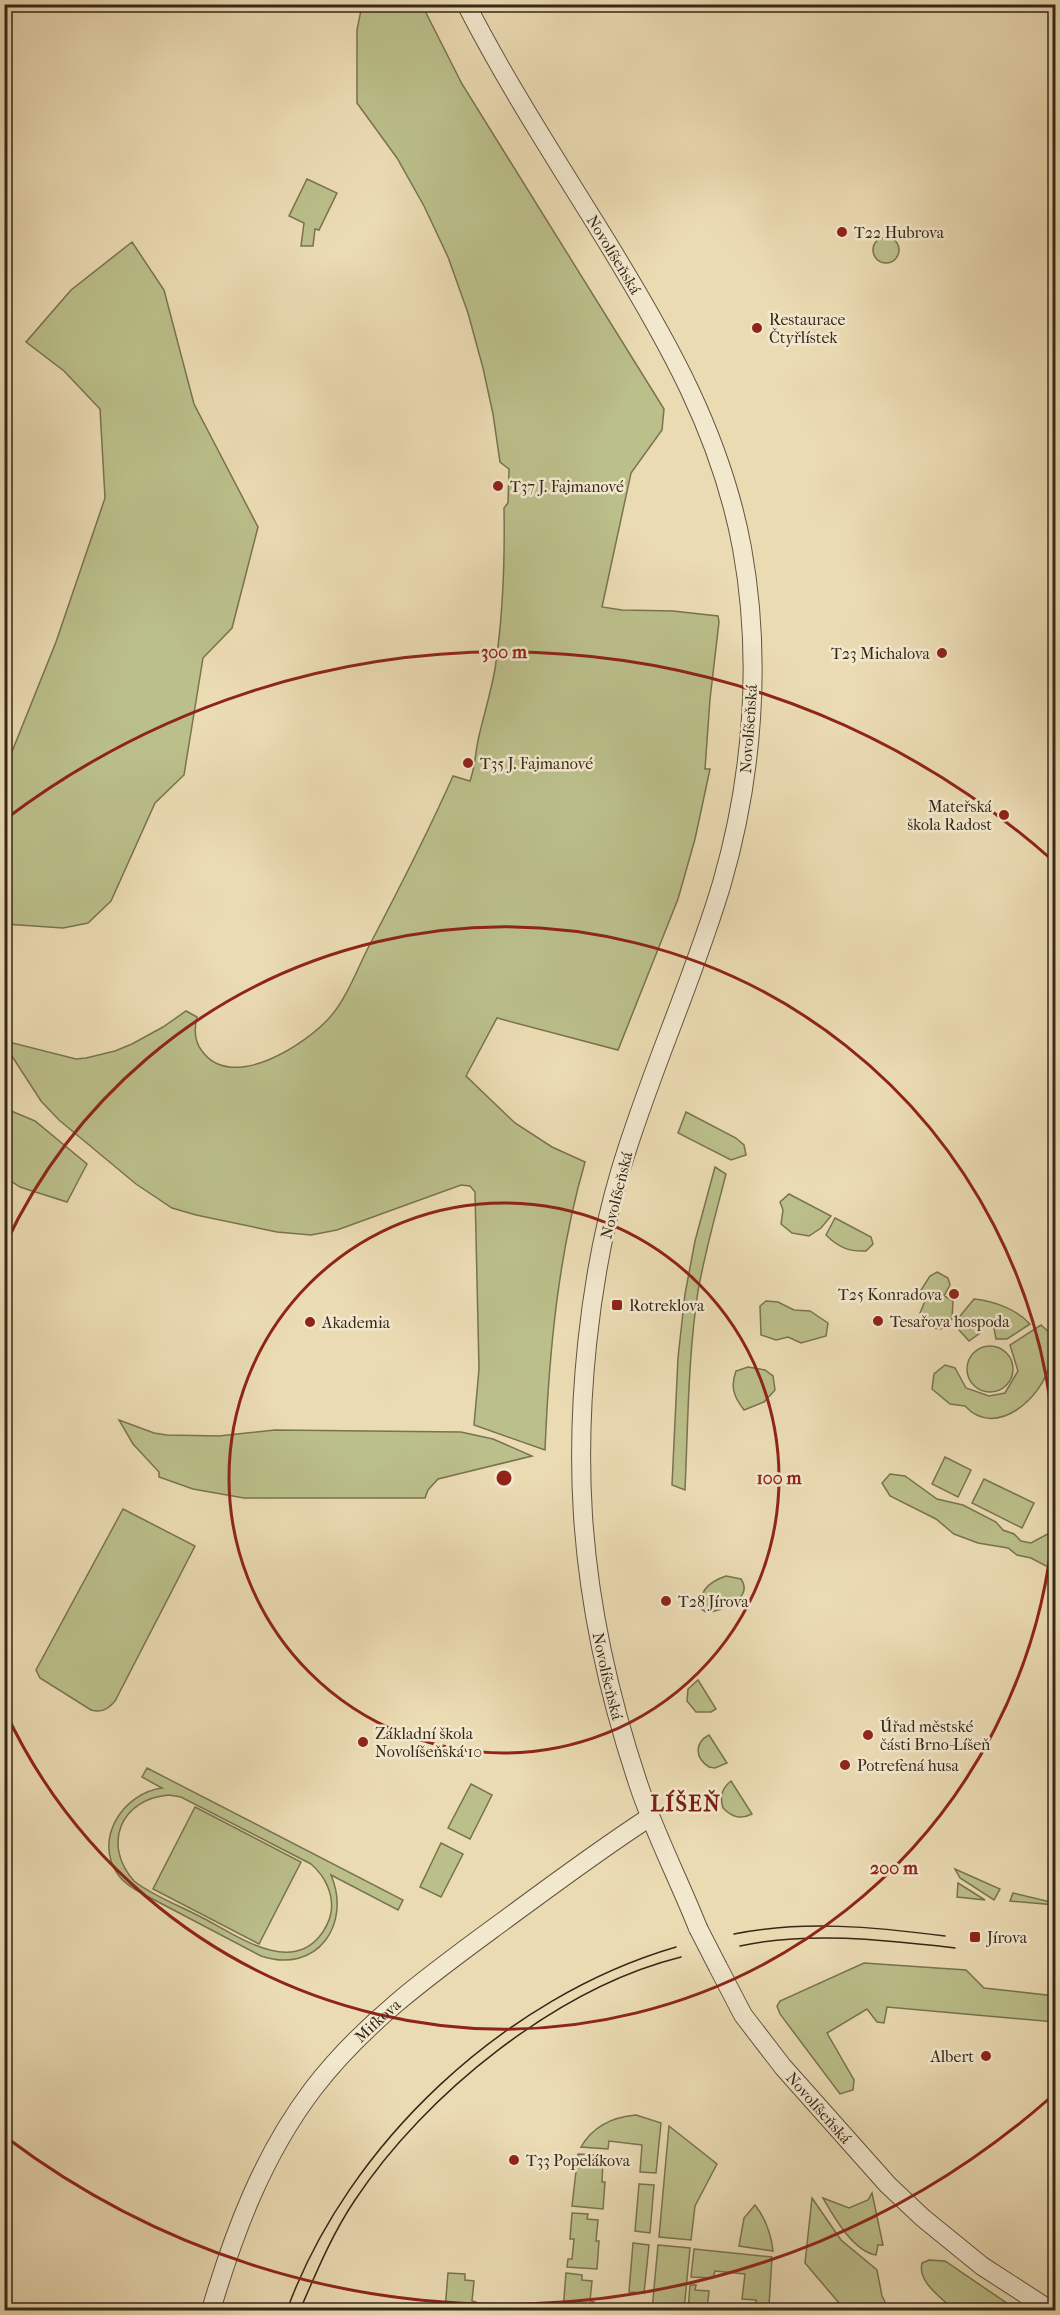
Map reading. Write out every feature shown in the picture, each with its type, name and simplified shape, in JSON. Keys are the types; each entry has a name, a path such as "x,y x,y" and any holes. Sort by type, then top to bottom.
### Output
{"street":[{"name":"Novolíšeňská","path":"466,4 514,92 654,319 687,380 724,474 742,550 751,625 751,701 744,783 737,819 712,911 618,1177 597,1278 586,1369 582,1467 583,1516 610,1685 628,1752 650,1817 698,1928 743,2014 783,2067 888,2185 923,2218 982,2266 1050,2310"},
{"name":"Mifkova","path":"211,2310 232,2241 269,2159 312,2090 354,2040 419,1983 608,1844 650,1817"}],"green space":[{"path":"362,5 422,5 462,84 664,409 662,430 631,473 602,607 718,616 719,622 705,769 710,769 695,839 678,899 618,1050 497,1018 466,1076 515,1123 552,1147 585,1162 568,1233 556,1304 545,1450 474,1425 479,1369 475,1192 470,1186 461,1185 337,1230 311,1235 277,1232 172,1208 136,1184 59,1120 41,1101 6,1047 9,1042 76,1059 86,1058 132,1044 186,1011 197,1017 195,1030 197,1043 215,1063 231,1067 250,1066 269,1060 288,1050 320,1027 337,1009 412,863 453,776 470,781 498,649 503,589 504,508 508,503 509,469 500,462 483,368 468,313 448,257 424,206 397,158 357,103 357,30"},
{"path":"307,179 337,193 319,230 315,229 313,246 301,246 304,223 289,216"},
{"path":"886,237 895,241 899,250 895,259 886,263 877,259 873,250 877,241"},
{"path":"132,242 164,290 194,404 258,527 232,628 203,658 184,775 155,803 111,901 88,923 63,928 5,924 5,769 56,642 105,498 100,409 64,371 26,342 71,290"},
{"path":"4,1108 35,1121 87,1164 67,1202 20,1187 5,1177"},
{"path":"686,1112 736,1138 744,1145 746,1155 731,1160 678,1133"},
{"path":"715,1167 726,1174 698,1291 692,1341 685,1490 672,1485 678,1358 685,1294 695,1241"},
{"path":"789,1194 831,1216 821,1228 809,1236 792,1233 781,1224 783,1210 780,1202"},
{"path":"835,1218 871,1237 873,1244 866,1251 860,1251 849,1250 835,1243 826,1235"},
{"path":"937,1272 948,1278 950,1285 944,1296 953,1301 952,1319 941,1329 925,1327 921,1323 925,1316 920,1313 925,1301 921,1290 930,1276"},
{"path":"974,1299 1004,1307 1018,1314 1030,1324 1007,1339 996,1339 993,1323 981,1319 980,1333 969,1341 959,1330 960,1316"},
{"path":"766,1301 778,1302 794,1310 810,1311 828,1323 826,1336 801,1343 788,1337 776,1340 761,1335 760,1306"},
{"path":"1041,1325 1051,1334 1050,1363 1046,1376 1038,1389 1016,1410 1004,1416 990,1418 977,1415 965,1406 950,1404 932,1389 934,1374 945,1365 955,1368 966,1388 989,1396 1005,1393 1018,1371 1010,1345"},
{"path":"990,1346 1006,1353 1013,1369 1006,1385 990,1392 974,1385 967,1369 974,1353"},
{"path":"748,1367 765,1370 773,1376 775,1390 764,1402 744,1410 735,1396 733,1382 736,1371"},
{"path":"119,1420 154,1433 167,1435 219,1436 275,1430 461,1432 493,1439 532,1456 438,1479 428,1490 425,1498 244,1498 193,1489 159,1477 159,1472 133,1444"},
{"path":"945,1457 971,1470 958,1497 932,1484"},
{"path":"890,1474 905,1476 937,1499 963,1505 996,1522 1003,1530 1014,1534 1021,1541 1031,1543 1055,1530 1055,1567 1048,1567 1031,1558 1017,1555 1008,1548 978,1543 954,1534 936,1519 890,1496 882,1483"},
{"path":"984,1479 1034,1503 1022,1528 972,1503"},
{"path":"123,1509 195,1546 115,1701 104,1710 95,1711 40,1678 36,1670"},
{"path":"726,1576 741,1579 744,1586 740,1598 720,1610 706,1612 701,1609 702,1597 707,1588"},
{"path":"698,1680 716,1709 711,1712 696,1712 687,1701 688,1689"},
{"path":"709,1735 727,1763 715,1768 704,1763 698,1751 701,1742"},
{"path":"147,1768 403,1900 398,1910 331,1875 336,1893 337,1911 333,1927 325,1941 313,1952 299,1958 281,1960 261,1956 138,1891 119,1876 111,1862 109,1848 110,1834 116,1820 135,1799 162,1788 142,1777","holes":["169,1795 181,1797 311,1864 316,1869 330,1892 332,1906 328,1923 319,1937 306,1948 291,1952 259,1947 157,1896 134,1881 124,1867 119,1853 118,1839 121,1826 128,1814 138,1805 152,1798"]},
{"path":"731,1781 752,1814 736,1817 723,1808 722,1793"},
{"path":"471,1784 492,1795 470,1839 448,1828"},
{"path":"195,1807 301,1862 259,1944 153,1889"},
{"path":"441,1843 463,1854 441,1897 420,1887"},
{"path":"955,1869 1000,1889 994,1900 960,1878"},
{"path":"958,1883 985,1900 957,1897"},
{"path":"1013,1893 1055,1903 1055,1905 1010,1901"},
{"path":"864,1963 966,1970 984,1988 1055,1996 1055,2022 887,2007 884,2023 877,2022 867,2009 827,2033 854,2080 853,2090 840,2094 780,2014 777,2006 780,2001"},
{"path":"636,2115 661,2123 656,2173 640,2172 642,2145 609,2141 608,2149 581,2147 591,2133 604,2124"},
{"path":"669,2126 717,2164 695,2206 691,2240 659,2237"},
{"path":"578,2154 594,2155 593,2160 603,2161 602,2182 605,2182 603,2209 572,2206"},
{"path":"639,2184 654,2185 650,2233 635,2231"},
{"path":"872,2193 883,2245 878,2245 876,2255 852,2240 823,2198 849,2208 868,2200"},
{"path":"812,2198 841,2240 877,2270 882,2296 889,2310 865,2310 860,2306 856,2310 845,2310 805,2263"},
{"path":"755,2205 767,2226 773,2251 739,2246 744,2218"},
{"path":"572,2213 588,2214 587,2219 598,2220 597,2269 567,2267 568,2259 572,2259 574,2239 570,2239"},
{"path":"633,2243 649,2245 644,2293 629,2292"},
{"path":"658,2245 690,2248 684,2310 652,2310"},
{"path":"694,2249 772,2257 769,2306 756,2306 756,2300 742,2299 745,2274 715,2271 713,2278 691,2277"},
{"path":"929,2260 945,2261 1017,2310 954,2310 923,2277 922,2263"},
{"path":"448,2273 465,2274 465,2280 474,2281 472,2301 476,2302 475,2310 445,2310"},
{"path":"566,2273 582,2275 582,2280 592,2281 590,2301 594,2302 593,2310 563,2310"},
{"path":"690,2285 696,2285 695,2290 709,2291 707,2310 688,2310"}],"tram line":[{"path":"734,1934 786,1927 840,1926 945,1936"},
{"path":"740,1946 766,1941 848,1938 955,1948"},
{"path":"287,2310 314,2249 349,2190 392,2135 440,2085 494,2040 552,2001 613,1970 676,1947"},
{"path":"300,2310 318,2268 355,2200 384,2160 456,2085 498,2050 542,2020 588,1993 634,1972 681,1957"}],"place":[{"name":"T22 Hubrova","path":"842,232"},
{"name":"Restaurace Čtyřlístek","path":"757,328"},
{"name":"T37 J. Fajmanové","path":"498,486"},
{"name":"T23 Michalova","path":"942,653"},
{"name":"T35 J. Fajmanové","path":"468,763"},
{"name":"Mateřská škola Radost","path":"1004,815"},
{"name":"T25 Konradova","path":"954,1294"},
{"name":"Rotreklova","path":"617,1305"},
{"name":"Tesařova hospoda","path":"878,1321"},
{"name":"Akademia","path":"310,1322"},
{"name":"T28 Jírova","path":"666,1601"},
{"name":"Úřad městské části Brno-Líšeň","path":"868,1735"},
{"name":"Základní škola Novolíšeňská 10","path":"363,1742"},
{"name":"Potrefená husa","path":"845,1765"},
{"name":"Jírova","path":"975,1937"},
{"name":"Albert","path":"986,2056"},
{"name":"T33 Popelákova","path":"514,2160"}],"district":[{"name":"LÍŠEŇ","path":"686,1803"}]}
